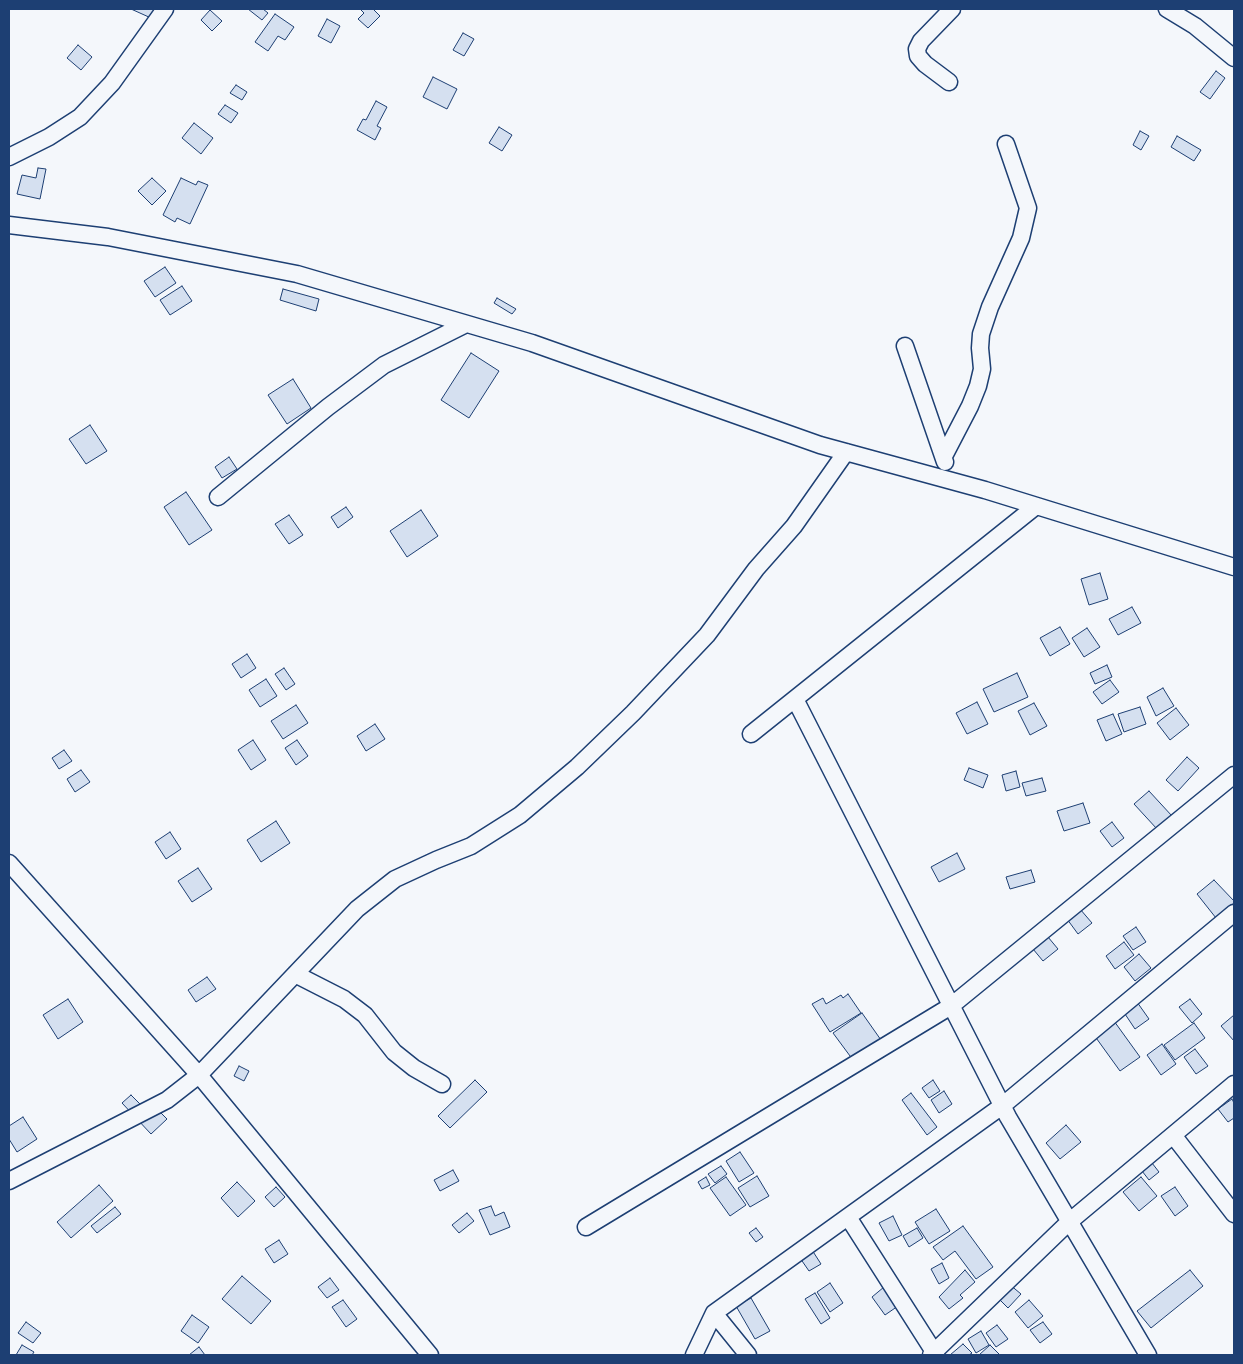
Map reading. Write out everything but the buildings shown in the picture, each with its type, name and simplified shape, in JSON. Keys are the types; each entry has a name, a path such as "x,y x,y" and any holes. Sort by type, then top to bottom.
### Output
{"street":[{"path":"9,156 49,137 80,117 112,83 165,9"},
{"path":"949,82 925,64 918,56 917,49 921,40 952,9"},
{"path":"1167,9 1195,26 1234,58"},
{"path":"944,456 970,406 978,386 982,369 981,334 990,307 1021,238 1028,208 1006,144"},
{"path":"9,225 108,236 297,274 532,343 820,445 985,490 1234,567"},
{"path":"218,497 328,407 384,365 466,324"},
{"path":"906,346 934,435 944,456 949,481"},
{"path":"9,1182 167,1100 200,1075 357,909 395,879 471,846 520,815 577,767 633,713 707,635 756,570 794,526 846,452"},
{"path":"751,734 1036,506"},
{"path":"795,699 1002,1106 1148,1355"},
{"path":"586,1228 951,1006 1234,775"},
{"path":"9,863 200,1075 430,1355"},
{"path":"694,1355 714,1313 1002,1106 1234,913"},
{"path":"295,974 344,999 365,1015 394,1052 414,1068 442,1084"},
{"path":"848,1217 934,1354 1069,1222 1234,1084"},
{"path":"1173,1135 1234,1214"},
{"path":"714,1313 748,1355"}]}
